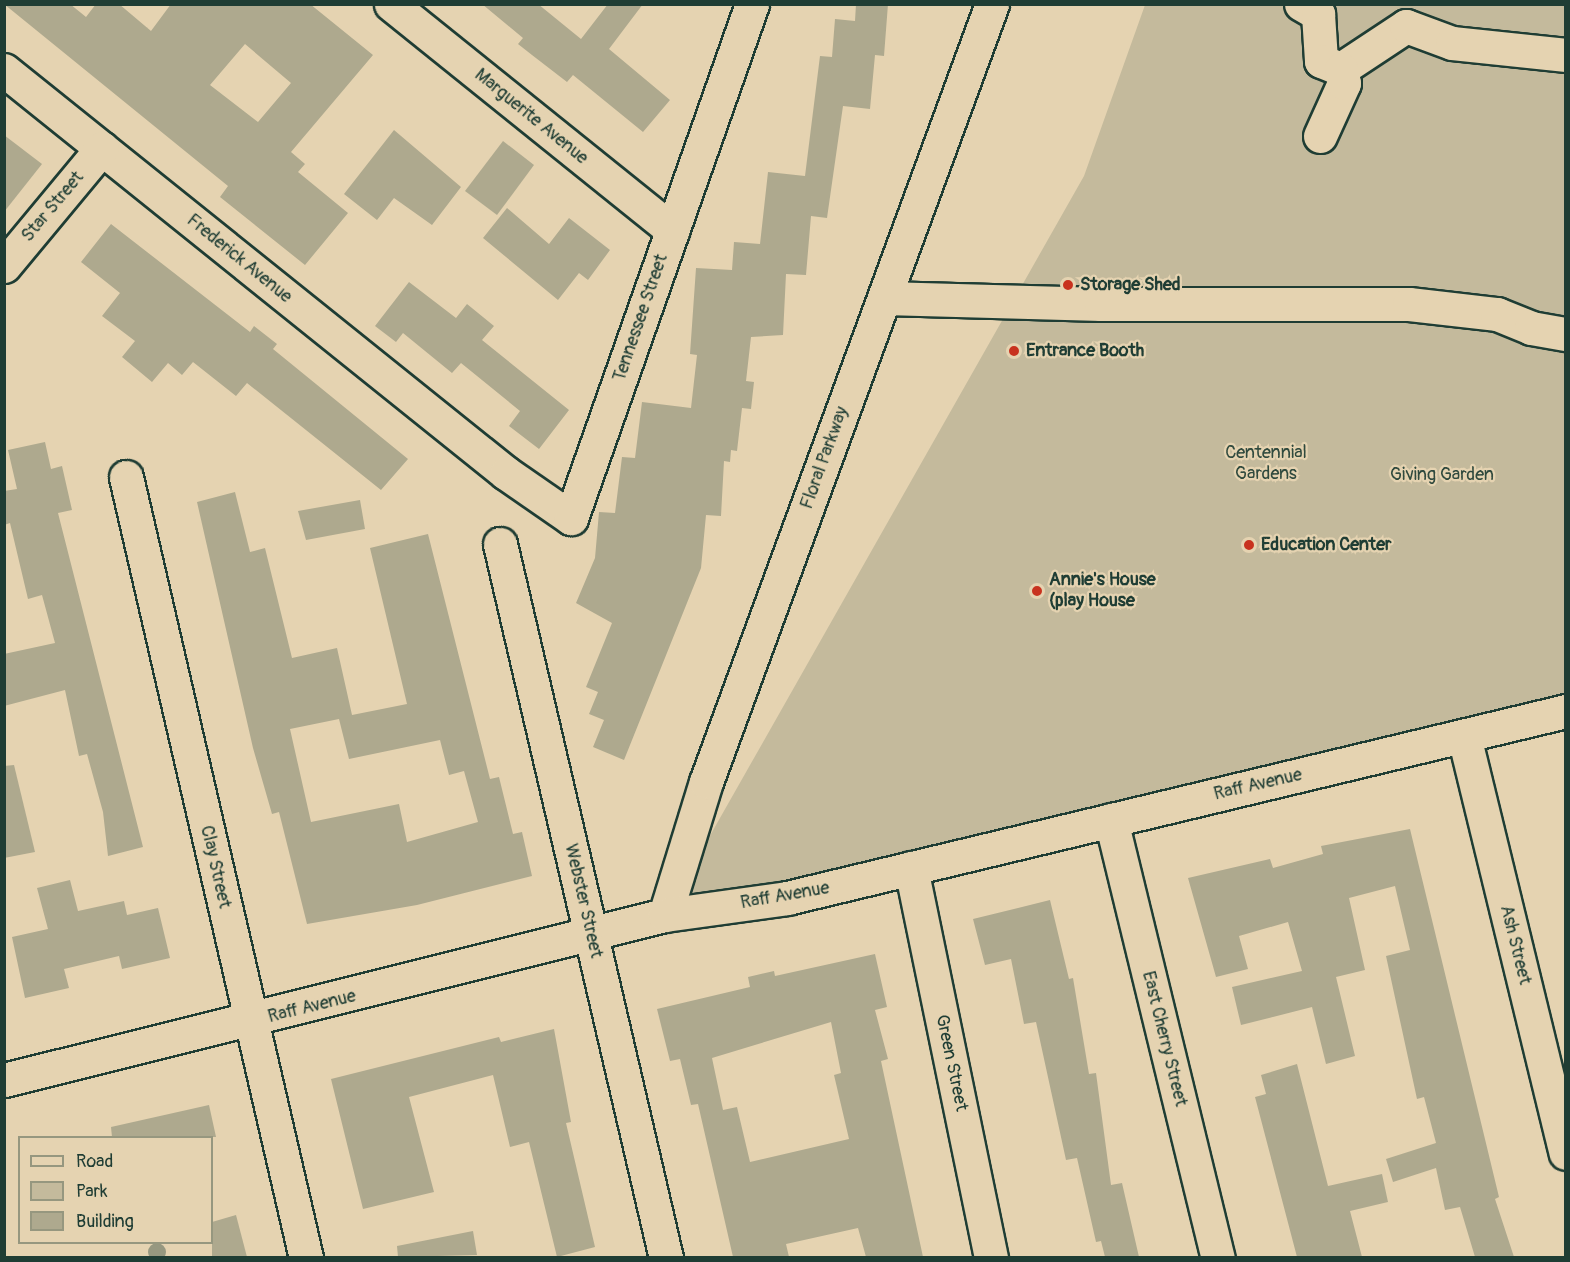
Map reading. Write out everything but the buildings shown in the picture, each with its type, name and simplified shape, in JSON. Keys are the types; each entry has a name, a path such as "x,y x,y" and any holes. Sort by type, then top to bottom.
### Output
{"street":[{"name":"Marguerite Avenue","path":"391,4 672,230"},
{"name":"Tennessee Street","path":"474,447 571,518 752,4"},
{"name":"Floral Parkway","path":"665,915 706,782 992,4"},
{"path":"1301,4 1318,14 1321,61 1341,69"},
{"path":"1341,69 1406,26 1452,43 1566,56"},
{"path":"1320,136 1344,83 1341,69"},
{"name":"Frederick Avenue","path":"4,70 474,447"},
{"name":"Star Street","path":"4,267 102,148"},
{"path":"884,298 1408,304 1497,314 1531,328 1566,334"},
{"name":"Clay Street","path":"126,477 306,1257"},
{"name":"Webster Street","path":"500,544 666,1257"},
{"name":"Raff Avenue","path":"4,1080 251,1023 591,937 665,915 788,898 1566,711"},
{"name":"Ash Street","path":"1464,736 1566,1153"},
{"name":"East Cherry Street","path":"1111,820 1218,1257"},
{"name":"Green Street","path":"911,868 991,1257"}],"green space":[{"name":"Centennial Gardens","path":"1145,5 1565,5 1565,703 665,915 1084,176"}],"shaded area":[{"path":"154,1244 160,1244 165,1249 163,1258 157,1261 151,1258 148,1252"}],"place":[{"name":"Storage Shed","path":"1068,285"},
{"name":"Entrance Booth","path":"1014,351"},
{"name":"Education Center","path":"1249,545"},
{"name":"Annie's House (play House","path":"1037,591"}],"park label":[{"name":"Giving Garden","path":"1442,475"}]}
